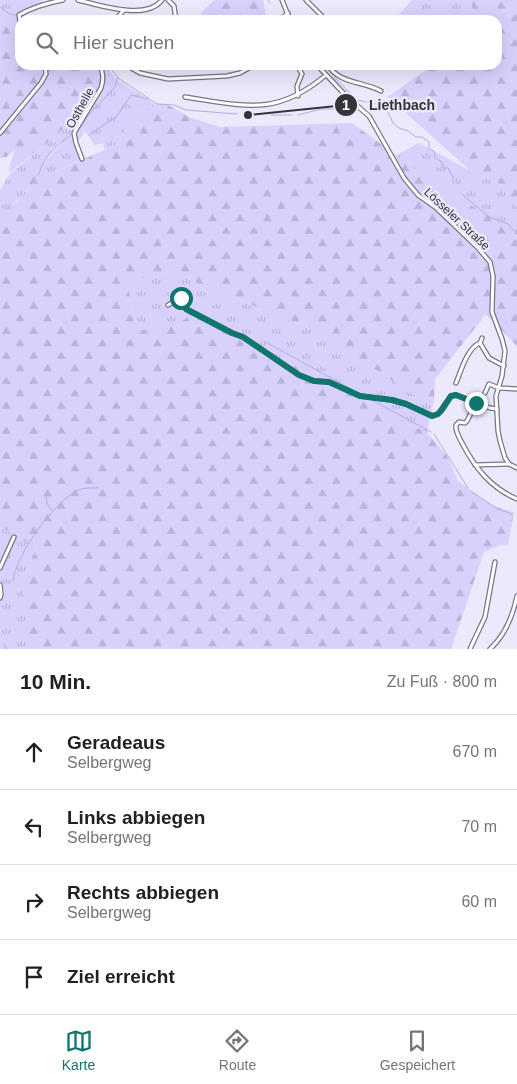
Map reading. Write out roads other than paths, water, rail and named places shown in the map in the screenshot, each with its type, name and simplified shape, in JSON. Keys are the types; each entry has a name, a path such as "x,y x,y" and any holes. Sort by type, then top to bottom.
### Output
{"street":[{"path":"21,15 45,4 63,0"},
{"path":"78,0 125,10 143,10 156,6 162,0"},
{"path":"168,0 174,6 175,15"},
{"path":"282,0 288,13 286,15"},
{"path":"306,0 321,15"},
{"path":"120,15 125,10"},
{"path":"0,132 42,83 46,70"},
{"name":"Osthelle","path":"82,159 74,133 102,88 104,82 102,70"},
{"path":"134,70 140,74 168,78 227,76 244,70"},
{"path":"298,96 297,86 302,74 300,70"},
{"name":"Lösseler Straße","path":"322,70 350,100 369,116 404,178 418,196 453,224 490,262 493,276 492,312 503,342 504,366 496,396 496,409 500,441 509,464"},
{"path":"331,70 340,77 374,87 381,91"},
{"path":"185,97 249,106 264,106 298,96 326,75"},
{"path":"168,305 181,298 186,309 243,337 299,375 314,381 329,382 360,396 392,400 432,416 441,411 451,396 456,395 496,409"},
{"path":"456,383 471,351 476,344 480,343 482,338"},
{"path":"480,343 489,358 495,363 504,366"},
{"path":"485,393 489,384 499,388 517,390"},
{"path":"476,403 467,421 465,423 458,422 455,428 480,472 496,488 517,499"},
{"path":"475,465 509,464 517,468"},
{"path":"0,568 14,537"},
{"path":"470,649 485,617 496,562"},
{"path":"0,585 0,598"},
{"path":"490,649 504,632 510,621 517,596"}],"waterway":[{"path":"0,7 9,14 16,15"},
{"path":"112,70 118,78 157,104 174,105 186,110 237,114"},
{"path":"334,77 357,100 376,104 387,110 393,123 399,128 408,131 416,137 422,137 429,142 429,149 434,151 435,158 441,161 444,168 448,168 454,179"},
{"path":"80,128 87,117 114,88 118,78"},
{"path":"89,135 117,116 131,95 148,99"},
{"path":"298,115 321,109 341,109 348,104"},
{"path":"271,115 292,115"},
{"path":"37,176 44,161 52,151 72,134"},
{"path":"463,195 489,217 508,224 517,235"},
{"path":"264,341 362,395"},
{"path":"370,399 431,432"},
{"path":"434,434 468,488"},
{"path":"13,581 20,558 36,532 56,507 78,490 98,488"},
{"path":"472,492 498,509 512,514"},
{"path":"46,494 47,503 52,511"},
{"path":"24,539 28,544"},
{"path":"4,644 7,649"}],"place":[{"name":"Liethbach","path":"248,115"}]}
